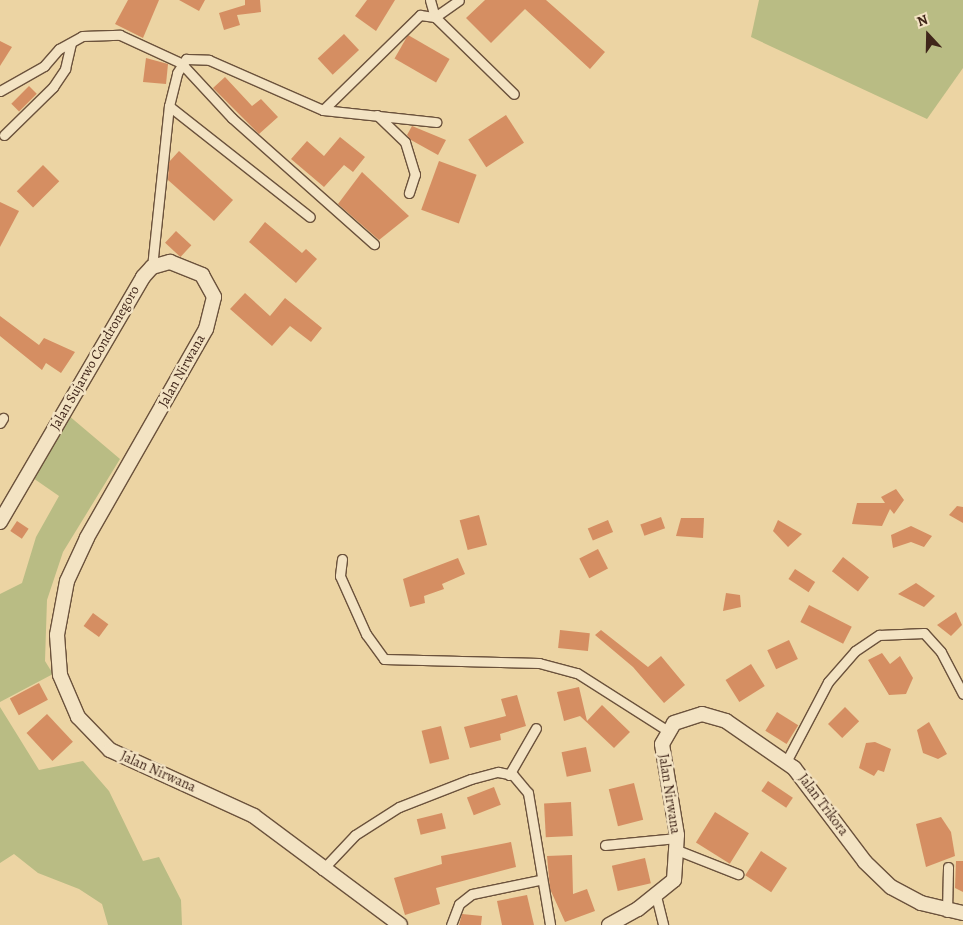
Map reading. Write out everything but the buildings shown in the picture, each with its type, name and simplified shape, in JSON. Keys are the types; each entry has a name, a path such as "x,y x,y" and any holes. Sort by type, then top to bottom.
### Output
{"street":[{"path":"430,0 434,17 514,94"},
{"path":"323,110 408,23 420,15 434,17 459,0"},
{"path":"0,91 44,66 59,49 89,34 120,36 181,64 232,118 374,244"},
{"path":"4,135 53,87 64,69 71,44"},
{"path":"152,267 169,106 181,64 197,56 323,110 436,122"},
{"path":"169,106 310,217"},
{"path":"377,115 405,142 415,174 409,193"},
{"name":"Jalan Nirwana","path":"152,267 170,262 191,268 207,280 214,298 206,329 87,538 67,581 57,635 60,675 78,716 110,750 247,812 322,870 400,925"},
{"name":"Jalan Sujarwo Condronegoro","path":"0,522 137,285 152,267"},
{"path":"342,559 340,576 366,634 384,659 539,663 577,673 671,727"},
{"path":"786,762 828,682 855,651 880,635 893,631 924,633 947,661 963,694"},
{"name":"Jalan Trikora","path":"671,727 688,716 713,716 786,762 810,784 876,874 904,895 947,912 963,913"},
{"name":"Jalan Nirwana","path":"610,925 656,896 674,880 677,844 661,753 671,727"},
{"path":"509,774 536,728"},
{"path":"322,870 355,835 399,807 471,779 509,774"},
{"path":"509,774 528,793 539,880 550,925"},
{"path":"605,845 677,844 738,874"},
{"path":"947,912 948,868"},
{"path":"451,925 459,904 472,894 539,880"},
{"path":"656,896 663,925"}],"green space":[{"path":"759,0 963,0 963,68 927,119 751,37"},
{"path":"68,415 120,459 63,552 47,600 45,661 53,674 0,702 0,594 22,583 36,537 59,496 33,478"},
{"path":"0,707 39,770 83,761 109,791 143,861 159,857 181,900 182,925 108,925 102,904 79,889 38,873 14,854 0,863"}]}
